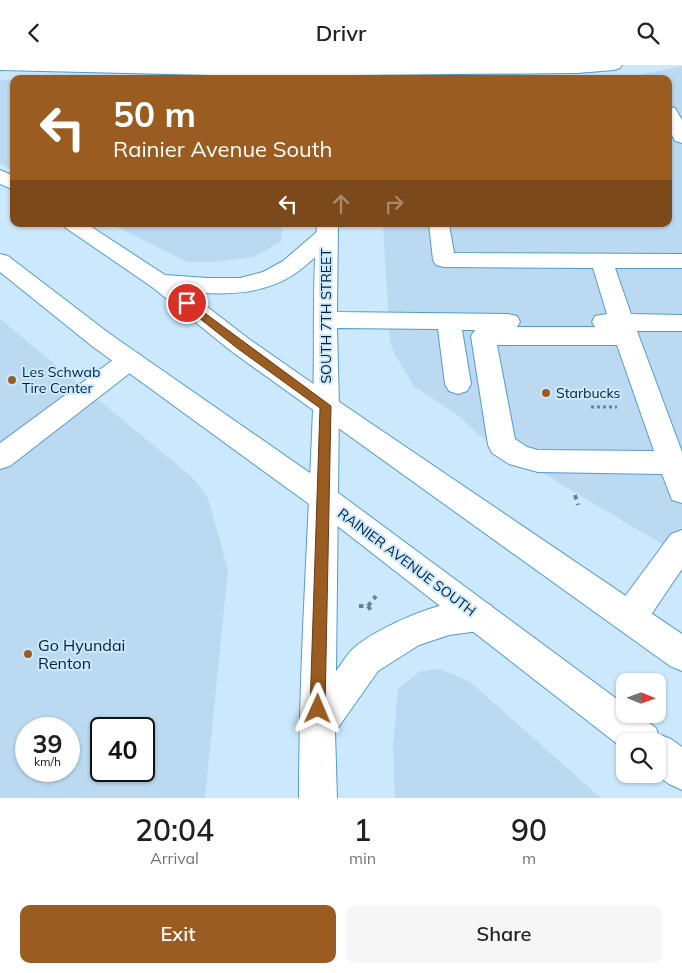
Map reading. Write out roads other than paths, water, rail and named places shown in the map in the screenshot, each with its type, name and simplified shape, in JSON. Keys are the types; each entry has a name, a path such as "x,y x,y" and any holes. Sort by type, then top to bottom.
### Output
{"main road":[{"path":"0,65 134,70 253,68 330,71 548,73 614,65"},
{"path":"672,105 682,137"},
{"path":"78,227 160,282 240,345 326,406 682,654"},
{"path":"439,227 444,260 682,261"},
{"path":"160,282 216,286 252,283 274,276 286,269 327,229"},
{"name":"SOUTH 7TH STREET","path":"318,798 317,727 326,406 324,320 327,229"},
{"name":"RAINIER AVENUE SOUTH","path":"0,261 101,340 324,499 633,733"},
{"path":"602,261 624,329 682,491"},
{"path":"324,320 449,321 624,329"},
{"path":"449,321 458,384"},
{"path":"672,463 538,461 519,456 502,445 483,336 624,329 682,323"},
{"path":"0,458 130,360"},
{"path":"630,617 682,544"},
{"path":"317,727 366,659 409,631 449,619 479,616"},
{"path":"666,758 682,771"}],"place":[{"name":"Les Schwab Tire Center","path":"12,380"},
{"name":"Starbucks","path":"546,393"},
{"name":"Go Hyundai Renton","path":"28,654"}]}
